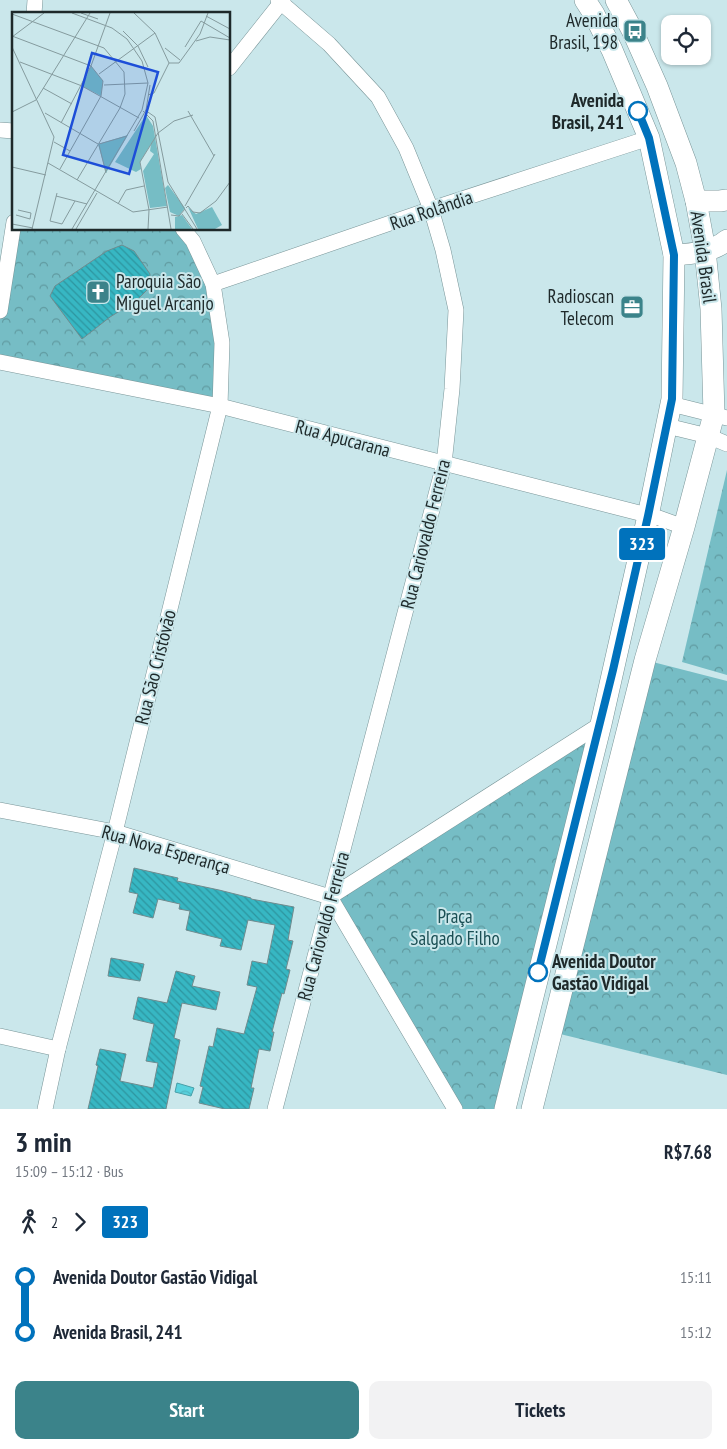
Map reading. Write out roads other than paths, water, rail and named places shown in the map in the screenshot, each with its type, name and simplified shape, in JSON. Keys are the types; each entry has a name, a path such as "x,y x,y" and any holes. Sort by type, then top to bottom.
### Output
{"main road":[{"name":"Avenida Brasil","path":"585,0 612,50 649,138 674,255"},
{"name":"Avenida Brasil","path":"616,0 632,30 657,86 686,163 696,201 705,250 720,416 718,440 684,527"},
{"path":"696,201 727,200"},
{"path":"505,1109 601,724 667,426 671,404 674,255 720,246 727,240"},
{"path":"720,416 727,365"},
{"path":"532,1109 645,660 684,527"}],"street":[{"path":"230,67 281,1"},
{"name":"Rua Cariovaldo Ferreira","path":"275,1109 444,464 452,389 456,310 443,250 431,209 406,148 378,97 329,44 281,1"},
{"name":"Rua Rolândia","path":"213,284 431,209 649,138"},
{"path":"0,311 13,230"},
{"name":"Rua São Cristóvão","path":"45,1109 58,1049 115,832 220,406 222,343 213,284 193,241 183,230"},
{"name":"Rua Apucarana","path":"0,362 220,406 659,518 684,527"},
{"path":"671,404 720,416"},
{"path":"667,426 718,440"},
{"path":"455,1109 330,897 601,724"},
{"name":"Rua Nova Esperança","path":"0,810 115,832 330,897"},
{"path":"0,1036 58,1049"}],"water":[{"path":"177,1083 194,1088 191,1096 175,1092"}],"place":[{"name":"Avenida Brasil, 198","path":"635,31"},
{"name":"Avenida Brasil, 241","path":"638,111"},
{"name":"Paroquia São Miguel Arcanjo","path":"98,292"},
{"name":"Radioscan Telecom","path":"632,307"},
{"name":"Avenida Doutor Gastão Vidigal","path":"538,972"}],"park label":[{"name":"Praça Salgado Filho","path":"455,927"}]}
